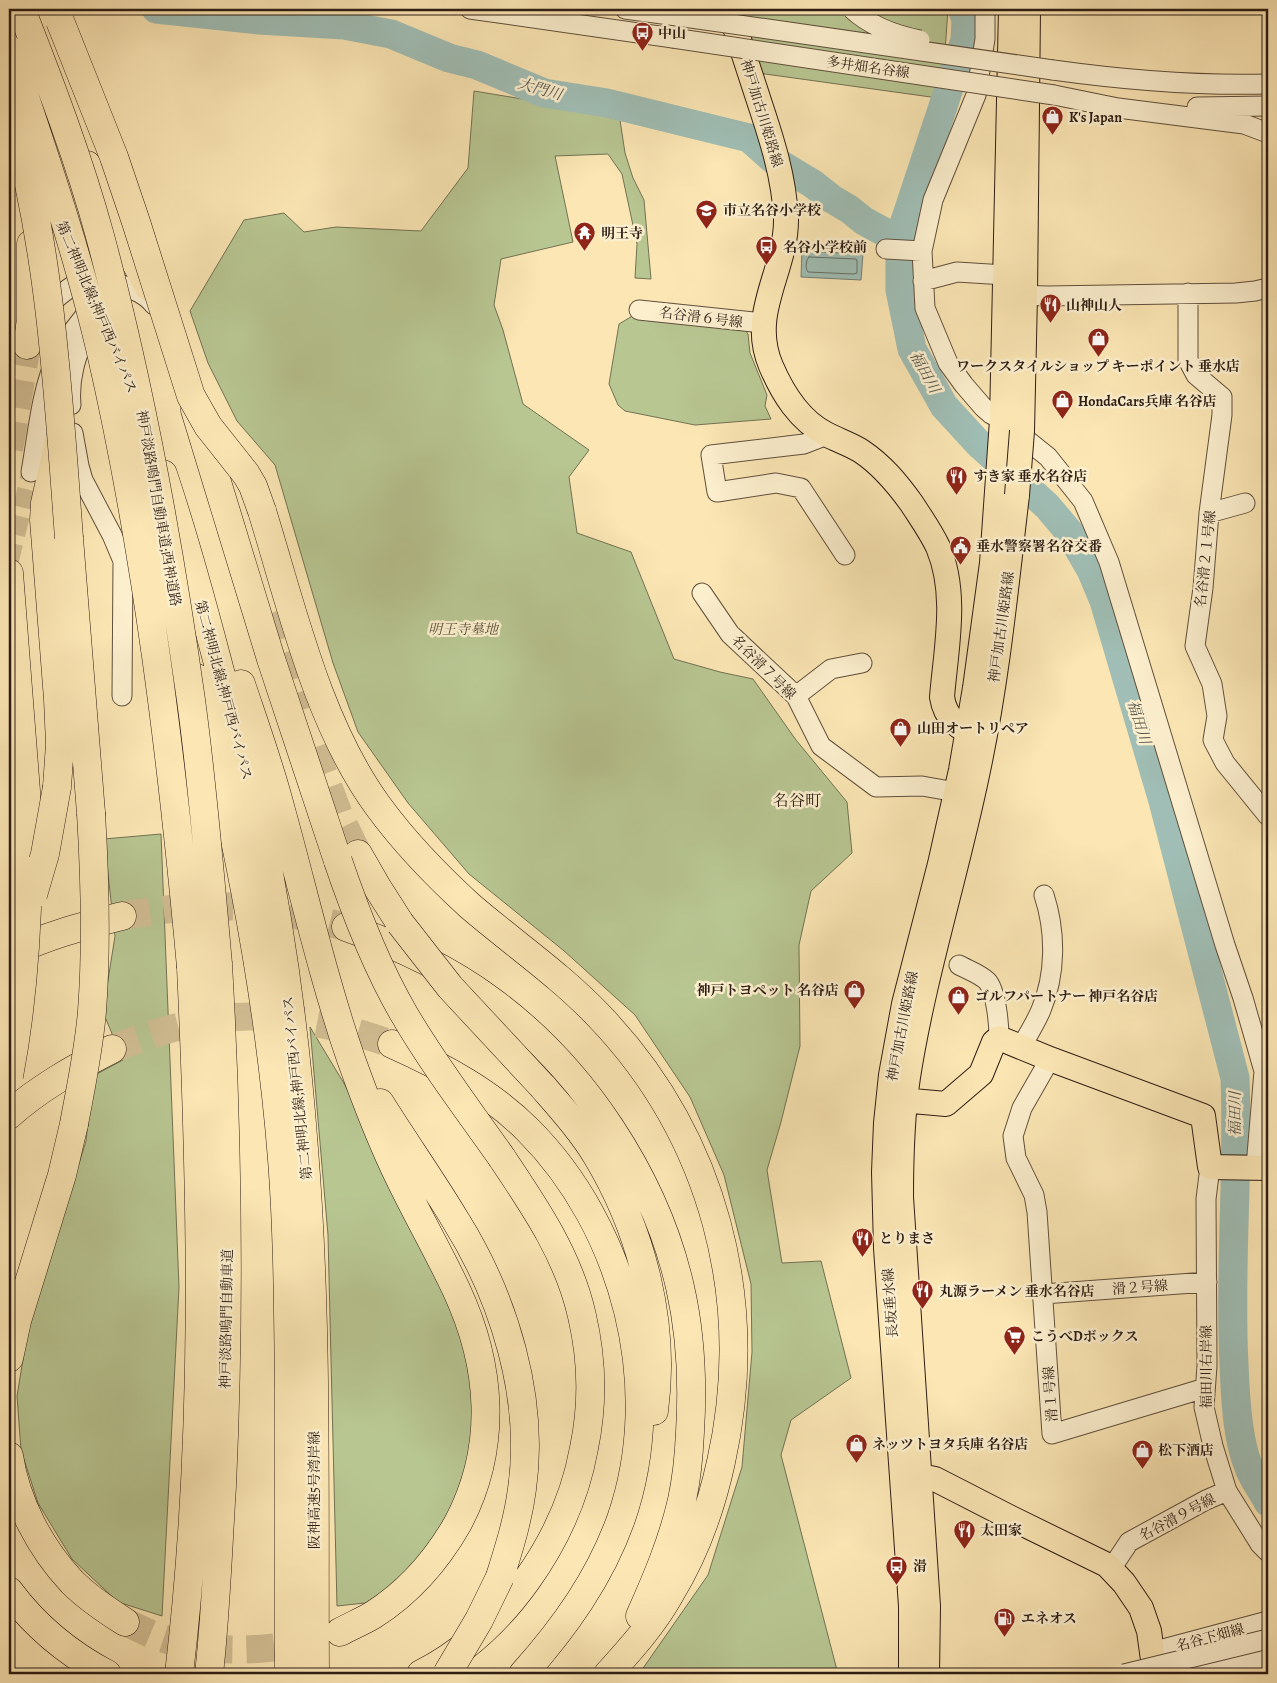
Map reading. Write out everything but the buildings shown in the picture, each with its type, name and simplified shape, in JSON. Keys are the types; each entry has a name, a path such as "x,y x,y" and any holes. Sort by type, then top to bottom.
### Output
{"highway":[{"path":"11,9 30,52 120,234 168,323 208,426 246,474 253,486 304,650 337,734 353,766 375,803 402,838 434,872 472,907 571,988 630,1051 653,1082 674,1117 693,1155 707,1192 719,1231 728,1271 734,1350 733,1393 718,1478 706,1519 670,1596 608,1674"},
{"name":"神戸淡路鳴門自動車道;西神道路","path":"21,9 70,141 100,235 150,450 172,569 191,702 218,964"},
{"path":"54,9 114,157 194,394 229,521 271,660 348,858 369,944 404,1013 427,1052 502,1158 552,1236 570,1275 582,1315 589,1356 590,1401 584,1448 574,1490 557,1529 536,1567 511,1601 482,1631 454,1654 421,1674"},
{"name":"神戸淡路鳴門自動車道;西神道路","path":"9,50 80,272 124,457 145,578 164,707 179,836 191,968"},
{"path":"10,98 30,220 32,282 29,332"},
{"path":"9,954 21,930 45,854 56,787 60,744 57,539 60,419 50,315 40,247 10,98"},
{"name":"第二神明北線;神戸西バイパス","path":"10,98 110,363 147,505 182,618 235,833 255,939 272,1052 282,1160 288,1277 300,1307"},
{"name":"第二神明北線;神戸西バイパス","path":"9,162 110,363 170,495 204,610 234,723 260,827 279,929 295,1046 305,1150 300,1307"},
{"path":"170,495 259,736 342,1031 381,1140 457,1290 480,1360 486,1396 486,1433 480,1468 468,1504 450,1538 427,1569 400,1595 373,1615 340,1632"},
{"path":"9,1358 17,1321 62,1175 74,1124 92,1013 95,959 95,869 91,813 57,539"},
{"path":"9,573 26,791 28,871 24,971 20,1014 9,1076"},
{"path":"348,858 377,887 400,923 450,987 543,1087 572,1121 597,1155 617,1193 632,1230 644,1268 652,1310 657,1354 656,1396 650,1440 640,1482 626,1520 606,1563 550,1643 523,1674"},
{"path":"9,954 51,936 84,925 122,916"},
{"path":"346,927 399,948 460,981 490,1000 526,1030 558,1062 611,1129 652,1203 667,1245 680,1286 688,1330 692,1368 687,1464 680,1508 657,1579 638,1619 603,1674"},
{"name":"神戸淡路鳴門自動車道","path":"209,1674 218,1557 227,1329 228,1196 218,964"},
{"name":"神戸淡路鳴門自動車道","path":"179,1674 190,1562 196,1448 199,1329 196,1080 191,968"},
{"path":"329,987 356,1054 375,1094 458,1222 478,1261 498,1305 512,1347 521,1392 525,1440 523,1488 514,1532 500,1577 479,1620 447,1674"},
{"path":"392,1044 427,1060 463,1080 498,1104 527,1130 554,1159 578,1192 607,1247 618,1277 635,1351 639,1392 635,1464 620,1519 603,1560 579,1604"},
{"path":"9,1115 38,1092 70,1071 112,1049"},
{"name":"阪神高速5号湾岸線","path":"289,1674 300,1307"},
{"name":"阪神高速5号湾岸線","path":"300,1307 315,1674"},
{"path":"9,1456 20,1499 34,1529 52,1557 72,1582 96,1602 125,1622"},
{"path":"9,1590 49,1635 85,1663 107,1674"}],"main road":[{"name":"神戸加古川姫路線","path":"729,9 774,144 780,170 786,220 784,240 766,304 763,323 767,354 784,391 805,421 827,435 858,449 876,461 907,497 937,546 945,569 949,599 942,697 943,706 950,717 976,734"},
{"name":"神戸加古川姫路線","path":"896,1100 897,1039 904,1004 940,864 956,792 976,734 999,646 1012,426 1011,9"},
{"name":"神戸加古川姫路線","path":"1012,288 1028,9"},
{"name":"神戸加古川姫路線","path":"896,1100 962,842 976,734"},
{"name":"神戸加古川姫路線","path":"896,1100 946,1104 981,1074 994,1042 999,1038"},
{"path":"999,1038 1203,1116 1210,1167 1262,1168"},
{"name":"長坂垂水線","path":"896,1100 885,1148 884,1196 911,1476 928,1606 927,1674"},
{"path":"911,1476 935,1479 942,1482 1011,1518 1097,1559 1111,1569 1124,1583 1141,1608 1149,1631 1154,1663"},
{"name":"長坂垂水線","path":"911,1476 911,1674"}],"street":[{"name":"多井畑名谷線","path":"470,9 1117,103 1227,108 1268,106"},
{"name":"多井畑名谷線","path":"625,9 1053,68"},
{"path":"852,9 876,26 898,35 1094,76 1180,84 1268,84"},
{"path":"985,9 985,39 976,95 933,200 916,251 923,281 925,308 948,363 983,407 1012,426 1048,457 1077,494 1082,501 1109,562 1264,1071 1262,1168"},
{"path":"1054,95 1118,108 1244,124 1268,133"},
{"path":"10,98 85,260 104,281"},
{"path":"107,206 110,233 104,281 73,366 70,387 74,442 78,466 83,480 112,535 122,561 122,696"},
{"path":"886,249 916,251"},
{"path":"923,281 957,272 1046,296 1236,293 1268,288"},
{"path":"1188,293 1244,287 1268,276"},
{"path":"29,332 78,283 94,280 104,281 141,293 151,300 168,323"},
{"name":"名谷滑２１号線","path":"1188,293 1188,360 1196,375 1222,397 1222,415 1209,513 1203,588 1195,646 1212,684 1217,716 1212,740 1225,763 1268,816"},
{"path":"31,472 48,381 58,354 98,300"},
{"name":"名谷滑６号線","path":"639,310 763,323"},
{"path":"827,435 804,444 711,455 717,492 776,483 801,488 845,555"},
{"path":"1209,513 1245,503"},
{"name":"名谷滑７号線","path":"702,593 730,634 796,696 821,746 876,788 922,786 956,792"},
{"path":"796,696 831,669 862,663"},
{"path":"1021,1047 1041,1010 1051,978 1053,940 1049,911 1044,895"},
{"path":"959,965 985,979 992,986 999,1038"},
{"name":"滑１号線","path":"1050,1059 1022,1108 1013,1136 1016,1158 1034,1195 1037,1212 1052,1434 1205,1388"},
{"name":"福田川右岸線","path":"1210,1167 1206,1199 1207,1282 1204,1407 1213,1446 1227,1491 1260,1544 1268,1552"},
{"name":"滑２号線","path":"1043,1294 1207,1282"},
{"name":"名谷滑９号線","path":"1111,1569 1128,1542 1206,1500 1227,1491"},
{"name":"名谷下畑線","path":"1154,1663 1182,1645 1268,1621"},
{"name":"名谷下畑線","path":"1124,1674 1268,1639"},
{"path":"1198,1674 1268,1658"}],"green space":[{"path":"737,9 948,9 944,66 938,98 758,73"},
{"name":"明王寺墓地","path":"474,91 553,104 620,120 625,153 633,178 644,200 651,279 635,278 637,244 622,174 608,154 555,156 573,242 501,259 494,305 503,330 523,404 589,450 569,477 577,533 631,552 674,659 753,679 796,740 847,802 852,853 811,891 799,945 800,1046 767,1170 782,1263 821,1261 851,1378 791,1420 781,1455 838,1674 639,1674 708,1575 742,1467 752,1352 751,1284 724,1175 690,1097 635,1015 563,950 469,874 408,803 358,732 333,663 275,465 237,421 208,363 190,311 244,220 284,213 304,232 336,227 421,231 468,168"},
{"path":"634,315 743,327 748,334 750,353 767,395 765,406 771,419 695,425 625,411 618,405 609,384 619,324"},
{"path":"161,834 179,1287 162,1616 118,1602 72,1559 38,1503 21,1450 17,1396 28,1329 86,1141 93,1076 123,1060 103,1012 115,936 104,839"},
{"path":"310,1027 345,1085 438,1272 466,1345 475,1420 466,1473 451,1519 406,1578 374,1602 337,1606 328,1235"}],"water":[{"path":"802,251 863,254 861,280 801,277"}],"waterway":[{"name":"大門川","path":"156,9 259,20 344,25 391,34 449,58 477,65 544,93 607,103 749,138 775,161 813,184 864,221 886,233 900,236"},
{"name":"福田川","path":"962,9 966,20 965,40 900,236 900,290 912,349 944,406 978,443 1047,506 1069,532 1091,570 1104,601 1163,801 1235,1078 1236,1149 1233,1328 1236,1402 1244,1454 1252,1475 1268,1502"}],"tunnel":[{"path":"9,449 27,345"},
{"path":"9,562 31,472"},
{"path":"271,613 302,710"},
{"path":"314,748 339,815 358,854"},
{"path":"122,916 192,907 228,906 263,909 346,927"},
{"path":"112,1049 187,1024 234,1017 294,1019 334,1027 392,1044"},
{"path":"125,1622 174,1642 214,1649 254,1649 312,1640"}],"place":[{"name":"中山","path":"642,52"},
{"name":"K's Japan","path":"1053,136"},
{"name":"市立名谷小学校","path":"707,229"},
{"name":"明王寺","path":"585,252"},
{"name":"名谷小学校前","path":"767,266"},
{"name":"山神山人","path":"1050,324"},
{"name":"ワークスタイルショップ キーポイント 垂水店","path":"1098,357"},
{"name":"HondaCars兵庫 名谷店","path":"1062,420"},
{"name":"すき家 垂水名谷店","path":"957,495"},
{"name":"垂水警察署名谷交番","path":"960,565"},
{"name":"山田オートリペア","path":"901,747"},
{"name":"神戸トヨペット 名谷店","path":"855,1009"},
{"name":"ゴルフパートナー 神戸名谷店","path":"959,1015"},
{"name":"とりまさ","path":"863,1257"},
{"name":"丸源ラーメン 垂水名谷店","path":"923,1310"},
{"name":"こうべDボックス","path":"1015,1355"},
{"name":"ネッツトヨタ兵庫 名谷店","path":"856,1463"},
{"name":"松下酒店","path":"1142,1469"},
{"name":"太田家","path":"964,1549"},
{"name":"滑","path":"897,1585"},
{"name":"エネオス","path":"1005,1637"}],"district":[{"name":"名谷町","path":"797,800"}]}
